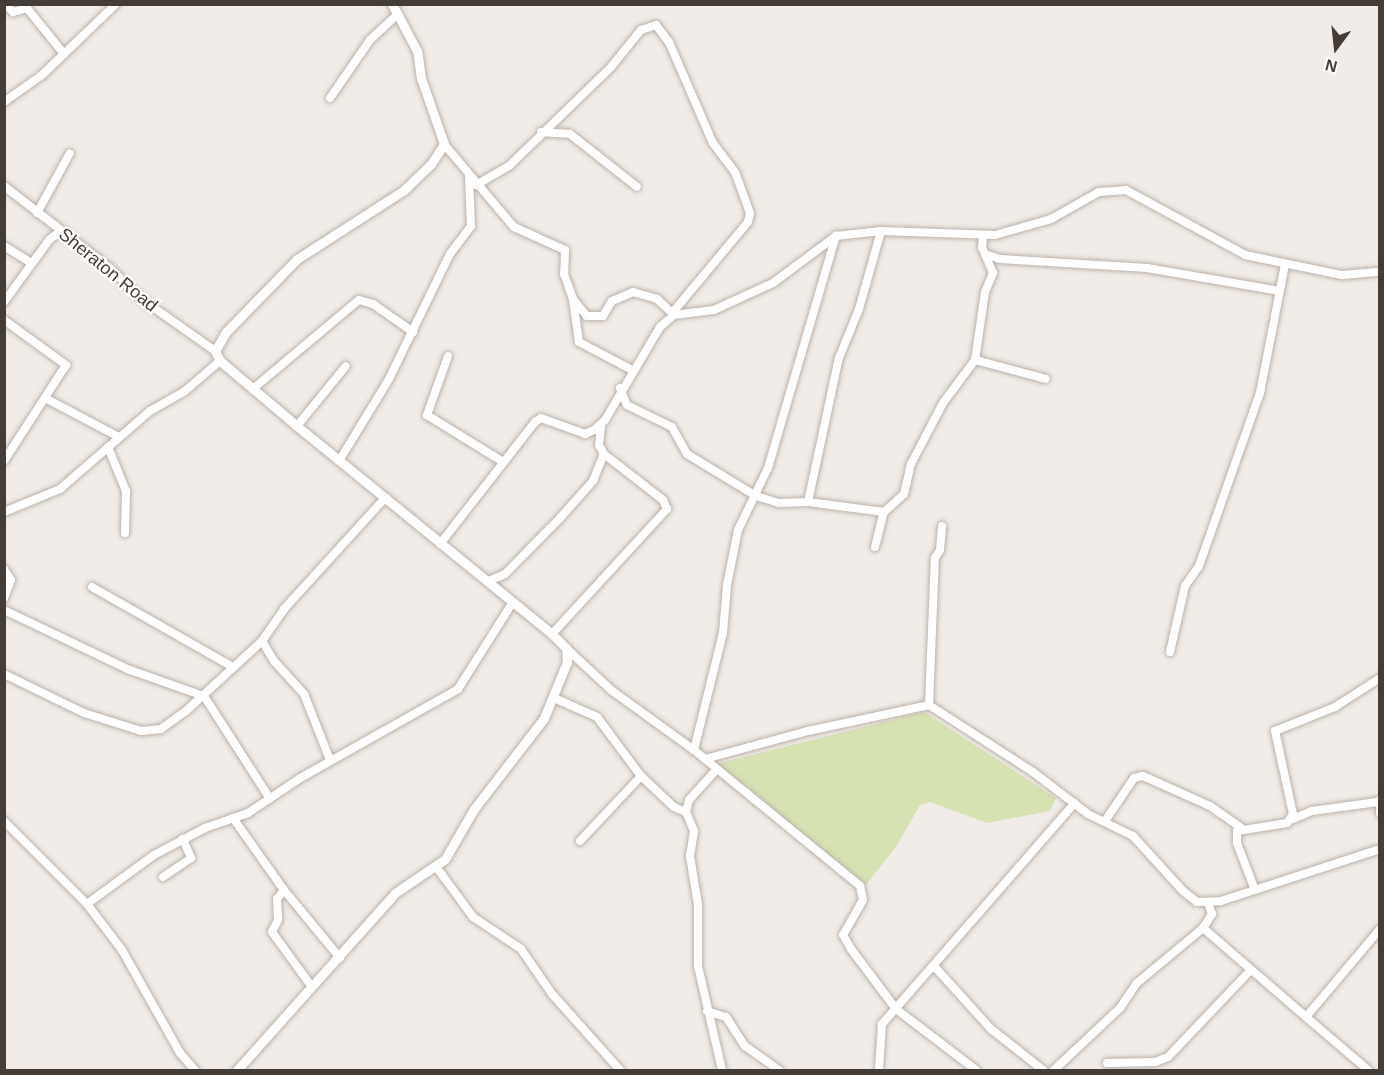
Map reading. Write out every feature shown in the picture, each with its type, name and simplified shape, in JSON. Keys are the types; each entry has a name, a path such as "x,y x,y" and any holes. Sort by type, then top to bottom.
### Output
{"street":[{"path":"6,4 13,12 27,8 64,54"},
{"path":"4,102 64,54 116,4"},
{"path":"392,4 417,51 421,78 444,144 468,177 514,227 565,250 564,274 573,299 579,342 632,370"},
{"path":"330,98 370,40 398,14"},
{"path":"476,185 510,165 541,132 611,67 641,30 656,25 661,30 712,143 735,172 750,213 748,222 674,314 660,327 620,388 601,425 599,445 604,454 663,500 667,509 552,634"},
{"path":"541,132 570,134 637,187"},
{"path":"444,144 431,164 404,190 297,259 226,332 215,351 220,361 552,634 611,690 694,750 860,886 863,900 843,935 896,1009 976,1071"},
{"path":"37,213 70,153"},
{"path":"339,461 413,332 450,254 471,226 468,177"},
{"name":"Sheraton Road","path":"4,186 111,269 140,298 215,351"},
{"path":"573,299 583,313 595,319 603,316 612,301 633,292 657,299 674,314 714,310 757,291 790,272 836,236 881,231 983,237 1051,219 1099,192 1126,190 1245,255 1342,275 1380,272"},
{"path":"4,302 31,263 61,231"},
{"path":"808,502 832,382 881,231"},
{"path":"694,750 723,633 727,585 738,530 768,468 836,236"},
{"path":"875,547 884,512 904,494 911,464 943,403 975,360 987,284 993,273 985,254 983,237"},
{"path":"4,246 31,263"},
{"path":"985,254 1000,259 1147,268 1280,291"},
{"path":"1170,652 1185,586 1199,566 1260,393 1285,264"},
{"path":"254,388 359,300 373,304 413,332"},
{"path":"4,320 66,365 4,461"},
{"path":"448,356 427,416 503,462"},
{"path":"975,360 1046,379"},
{"path":"4,512 60,489 119,437 220,361"},
{"path":"297,426 346,366"},
{"path":"620,388 627,405 672,427 687,454 756,496 779,503 808,502 884,512"},
{"path":"45,398 119,437"},
{"path":"440,544 503,462 541,418 585,434 601,425"},
{"path":"108,447 126,491 125,533"},
{"path":"489,581 505,574 560,518 593,481 604,454"},
{"path":"4,674 84,713 141,730 161,729 204,696 262,641 284,609 386,497"},
{"path":"928,705 935,558 940,550 942,526"},
{"path":"4,569 11,580 4,598"},
{"path":"92,587 233,667"},
{"path":"87,904 125,873 183,839 233,818 270,799 330,760 458,689 513,602"},
{"path":"4,610 138,673 204,696 270,799"},
{"path":"262,641 274,661 304,694 330,760"},
{"path":"237,1071 340,958 402,885 437,868 485,795 535,733 554,698 565,670 566,648"},
{"path":"1293,819 1275,731 1335,707 1379,682"},
{"path":"554,698 597,717 641,776 674,807 686,812"},
{"path":"705,759 808,731 928,705 1033,772 1075,803 1133,836 1189,898 1208,903 1380,849"},
{"path":"716,770 688,800 686,812 694,831 690,856 698,905 697,955 707,1011 722,1071"},
{"path":"580,841 641,776"},
{"path":"1105,821 1134,778 1143,776 1210,806 1241,828 1287,824 1311,811 1378,801 1380,813"},
{"path":"879,1071 879,1031 1075,803"},
{"path":"233,818 284,890 340,958"},
{"path":"4,821 87,904 129,959 180,1053 195,1071"},
{"path":"1241,828 1237,843 1255,890"},
{"path":"163,877 191,858 183,839"},
{"path":"437,868 474,917 521,949 552,994 620,1071"},
{"path":"284,890 277,899 278,920 273,932 312,987"},
{"path":"1054,1071 1120,1008 1137,982 1203,928 1212,915 1208,903"},
{"path":"1203,928 1368,1071"},
{"path":"1306,1017 1380,929"},
{"path":"934,966 991,1029 1043,1071"},
{"path":"1107,1063 1155,1062 1168,1057 1250,971"},
{"path":"707,1011 730,1021 745,1046 779,1071"}],"green space":[{"path":"924,712 1056,798 1050,811 987,823 930,802 920,805 896,847 865,886 716,764"}]}
